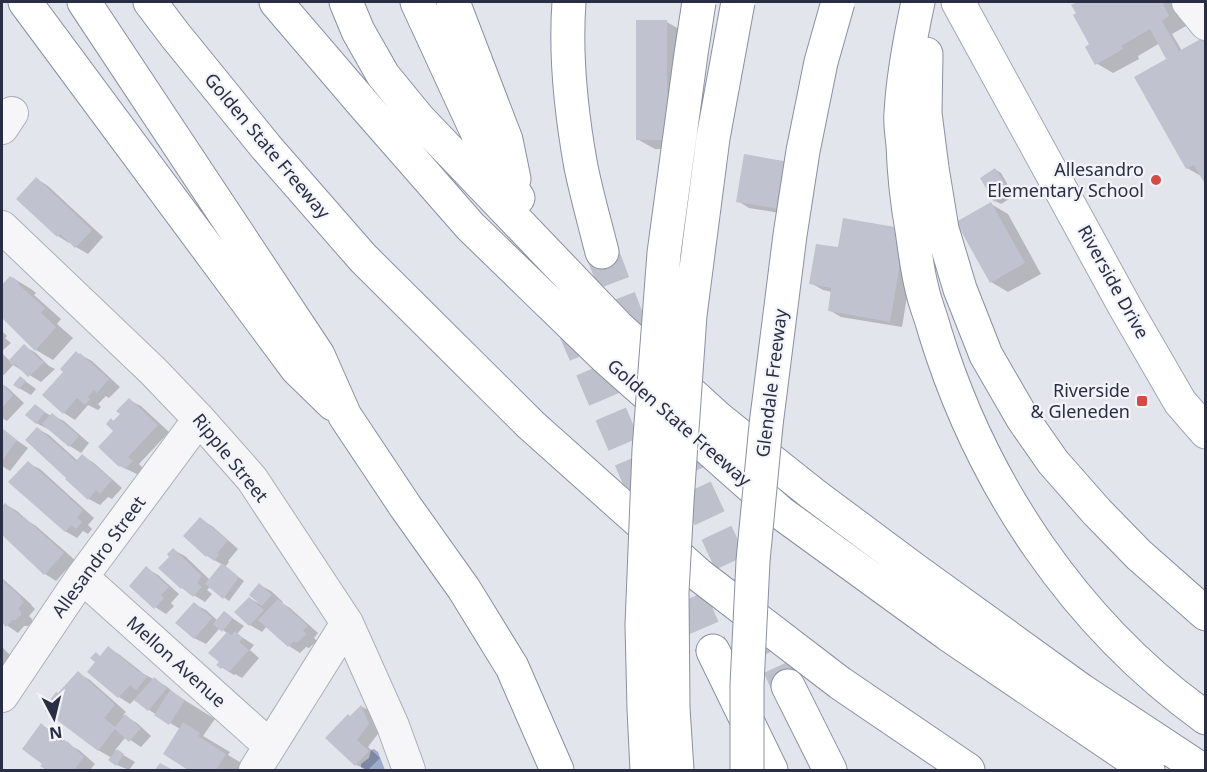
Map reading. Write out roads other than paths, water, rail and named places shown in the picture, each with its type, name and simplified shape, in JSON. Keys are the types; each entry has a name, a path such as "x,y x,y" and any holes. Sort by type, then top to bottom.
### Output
{"main road":[{"path":"25,2 297,369 345,416"},
{"path":"84,2 318,355 345,416 464,589 512,667 557,771"},
{"name":"Golden State Freeway","path":"150,2 266,147 363,258 531,425 699,575 840,683 968,771"},
{"name":"Golden State Freeway","path":"276,2 470,226 606,358 782,513 949,635 1148,771"},
{"path":"417,2 482,143 518,198 506,140 453,2"},
{"path":"569,2 567,24 569,84 581,168 602,252"},
{"path":"647,771 642,625 649,450 664,253 699,2"},
{"path":"677,771 673,708 672,592 690,315 713,138 738,2"},
{"name":"Glendale Freeway","path":"747,771 747,685 753,561 765,425 803,151 821,62 838,2"},
{"path":"918,2 906,55 901,115 904,171 921,288 946,368 988,464 1054,570 1107,631 1151,675 1206,718"},
{"path":"925,2 925,113 942,229 960,289 986,355 1023,419 1053,462 1096,512 1139,555 1206,614"},
{"name":"Riverside Drive","path":"958,2 1125,307 1180,402 1206,432"},
{"path":"352,16 383,75 419,119 619,328 719,419 813,494 915,570 1081,690 1202,771"},
{"path":"712,651 771,771"},
{"path":"788,686 830,771"}],"street":[{"path":"1188,2 1206,24"},
{"name":"Ripple Street","path":"2,227 153,371 200,419 252,478 347,623 393,726 408,771"},
{"name":"Allesandro Street","path":"2,696 82,578 200,419"},
{"name":"Mellon Avenue","path":"82,578 263,758"},
{"path":"263,758 347,623"}],"water":[{"path":"371,750 378,752 385,770 365,770 361,767 361,764 369,758"}],"tunnel":[{"path":"602,252 640,352"},
{"path":"572,324 649,503"},
{"path":"675,444 788,686"},
{"path":"671,553 713,651"}],"place":[{"name":"Allesandro Elementary School","path":"1156,180"},
{"name":"Riverside & Gleneden","path":"1142,401"}]}
